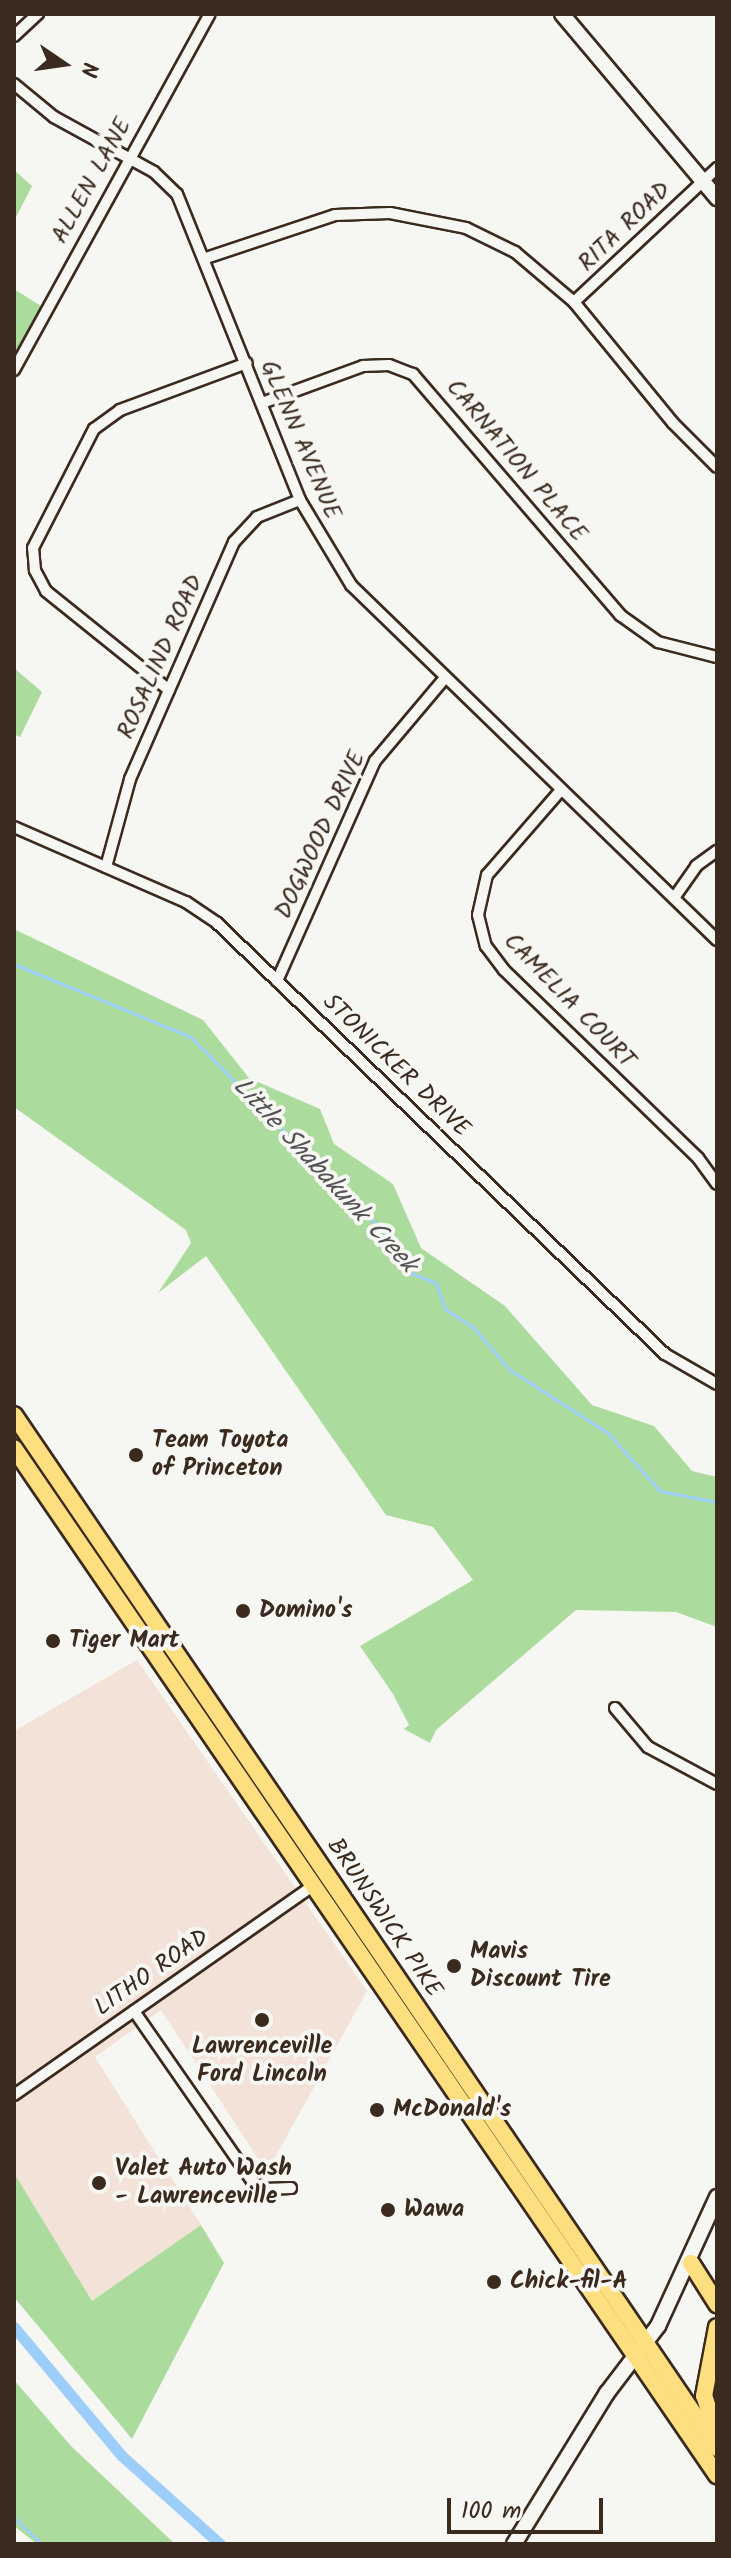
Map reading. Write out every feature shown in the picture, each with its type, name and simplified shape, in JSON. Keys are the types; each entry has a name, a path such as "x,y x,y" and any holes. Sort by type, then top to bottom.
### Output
{"highway":[{"name":"BRUNSWICK PIKE","path":"14,1415 640,2348 717,2475"},
{"name":"BRUNSWICK PIKE","path":"14,1448 314,1885 640,2348 717,2448"},
{"path":"691,2263 717,2304"},
{"path":"717,2327 704,2396 717,2434"}],"main road":[{"path":"562,14 717,198"},
{"path":"514,2544 691,2263 717,2197"}],"street":[{"path":"14,36 38,14"},
{"name":"ALLEN LANE","path":"14,370 210,14"},
{"name":"GLENN AVENUE","path":"14,84 54,117 128,158 177,194 206,258 300,500 351,585 717,940"},
{"name":"RITA ROAD","path":"574,302 717,168"},
{"path":"206,258 313,220 363,212 413,215 491,239 537,268 574,302 673,423 717,467"},
{"path":"169,690 46,591 35,570 33,548 79,452 107,418 247,363"},
{"name":"CARNATION PLACE","path":"262,403 363,366 389,365 413,374 620,615 658,642 717,657"},
{"name":"ROSALIND ROAD","path":"106,867 130,779 239,533 257,517 300,500"},
{"name":"DOGWOOD DRIVE","path":"277,981 375,761 445,678"},
{"name":"CAMELIA COURT","path":"561,790 487,875 478,915 486,946 504,970 698,1158 717,1184"},
{"name":"STONICKER DRIVE","path":"14,827 203,913 665,1354 717,1384"},
{"path":"674,898 696,866 717,851"},
{"path":"615,1708 648,1747 717,1784"},
{"name":"LITHO ROAD","path":"14,2095 314,1885"},
{"path":"134,2011 253,2182 265,2189 291,2188"}],"shaded area":[{"path":"137,1660 367,1991 267,2172 161,2010 95,2057 201,2225 92,2302 14,2173 14,1731"}],"green space":[{"path":"14,170 32,186 14,221"},
{"path":"14,289 41,306 14,359"},
{"path":"14,668 42,692 20,737 14,734"},
{"path":"14,929 203,1020 249,1078 320,1109 334,1144 393,1184 421,1248 505,1306 592,1405 654,1426 692,1471 717,1477 717,1627 676,1612 576,1610 436,1730 430,1743 404,1729 409,1725 393,1694 360,1646 473,1580 433,1527 386,1515 206,1256 158,1293 191,1243 186,1230 14,1107"},
{"path":"14,2173 92,2301 201,2225 224,2263 132,2439 14,2297"},
{"path":"14,2380 71,2446 175,2544 37,2544 14,2526"}],"waterway":[{"name":"Little Shabakunk Creek","path":"14,964 191,1037 396,1245 408,1272 436,1283 445,1309 473,1327 510,1370 608,1433 660,1491 717,1502"},
{"path":"14,2327 122,2456 220,2544"},
{"path":"14,2518 42,2544"}],"place":[{"name":"Team Toyota of Princeton","path":"136,1455"},
{"name":"Domino's","path":"243,1611"},
{"name":"Tiger Mart","path":"53,1641"},
{"name":"Mavis Discount Tire","path":"454,1966"},
{"name":"Lawrenceville Ford Lincoln","path":"262,2020"},
{"name":"McDonald's","path":"377,2110"},
{"name":"Valet Auto Wash - Lawrenceville","path":"99,2183"},
{"name":"Wawa","path":"388,2210"},
{"name":"Chick-fil-A","path":"494,2282"}]}
